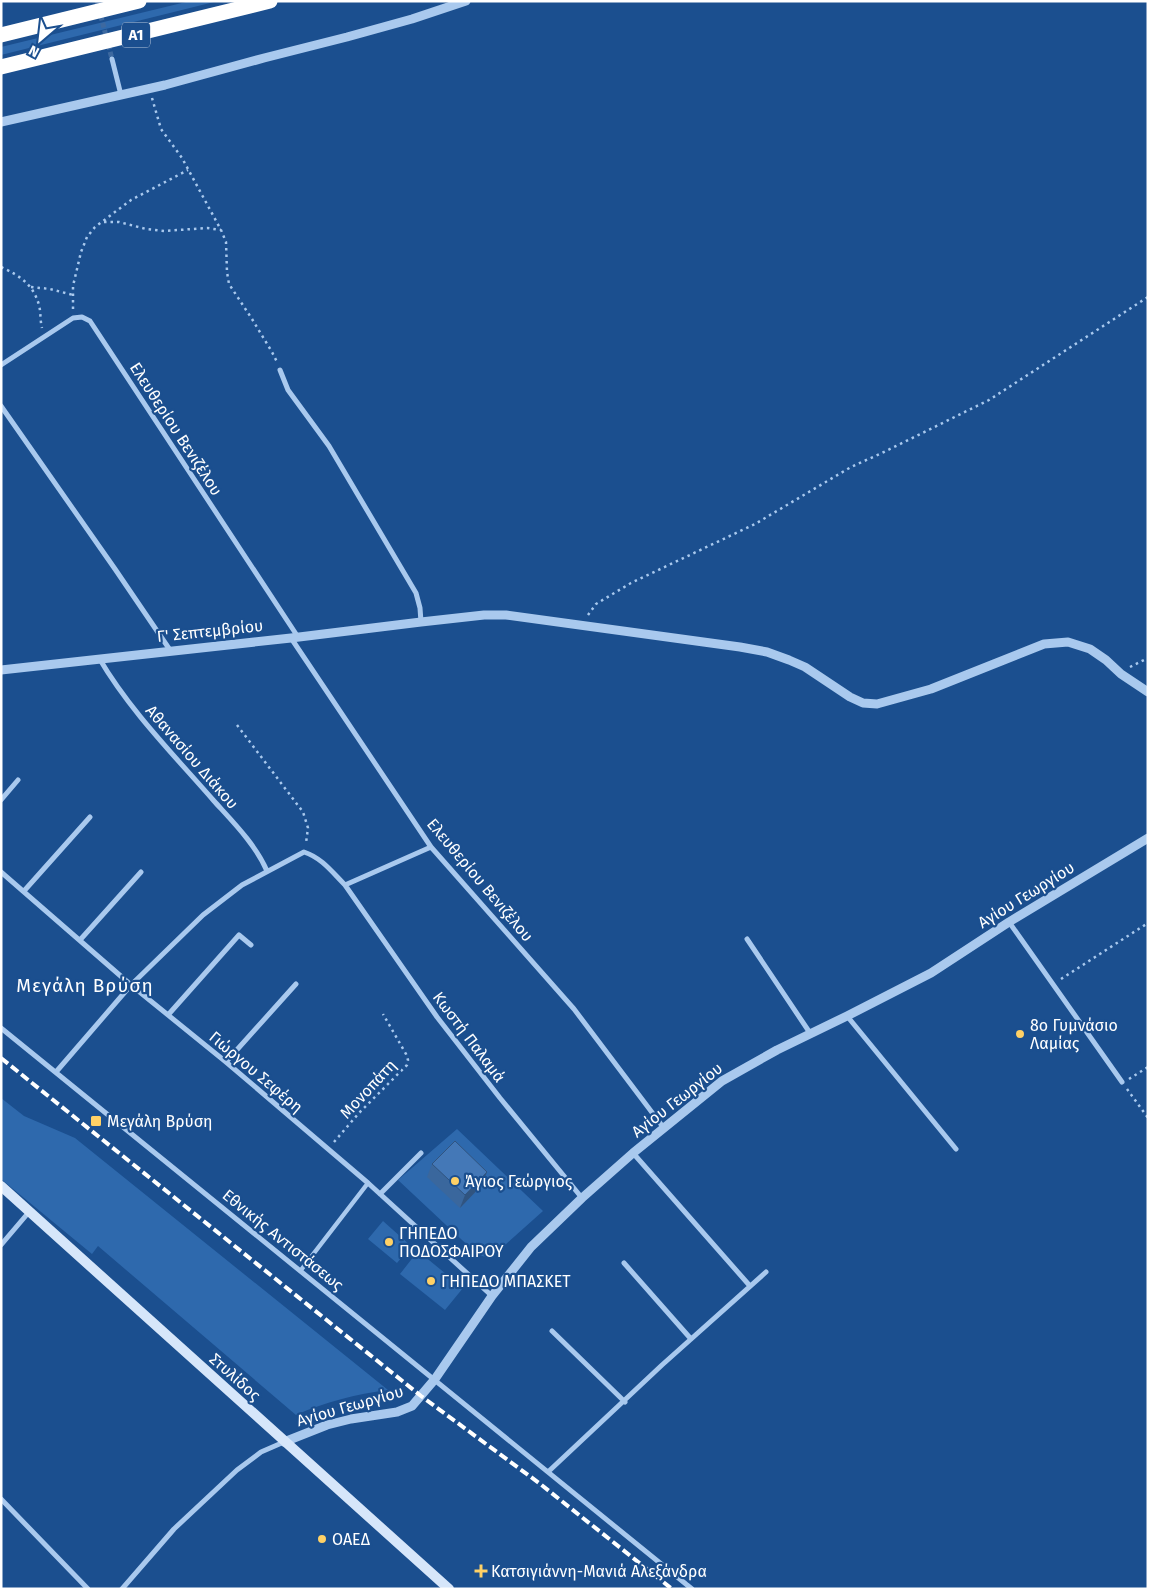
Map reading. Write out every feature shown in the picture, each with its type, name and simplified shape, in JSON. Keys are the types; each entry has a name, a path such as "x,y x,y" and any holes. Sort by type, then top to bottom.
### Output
{"highway":[{"name":"Α1","path":"1,35 139,1"},
{"name":"Α1","path":"1,67 270,1"}],"main road":[{"name":"Στυλίδος","path":"1,1186 449,1589"}],"street":[{"path":"1,122 150,89 412,19 466,1"},
{"path":"112,59 122,96"},
{"name":"Ελευθερίου Βενιζέλου","path":"73,318 82,317 90,321 431,847 574,1009 663,1127"},
{"path":"1,365 73,318"},
{"path":"280,370 288,390 329,446 416,593 421,622"},
{"path":"1,406 170,650"},
{"name":"Γ' Σεπτεμβρίου","path":"1,670 484,615 506,615 767,652 804,667 850,697 863,702 877,704 931,689 1044,644 1068,642 1090,649 1121,674 1148,692"},
{"name":"Αθανασίου Διάκου","path":"98,658 113,682 155,734 239,830 262,859 267,871"},
{"path":"1,800 18,780"},
{"path":"24,891 90,817"},
{"name":"Αγίου Γεωργίου","path":"284,1442 335,1423 406,1409 435,1380 492,1296 531,1248 582,1198 633,1153 722,1081 745,1066 931,973 1009,922 1148,838"},
{"path":"345,885 431,847"},
{"path":"56,1072 131,985 184,932 242,885 304,852"},
{"name":"Κωστή Παλαμά","path":"304,852 313,855 323,862 345,885 437,1017 582,1198"},
{"name":"Γιώργου Σεφέρη","path":"1,872 131,985 226,1062 368,1183 492,1296"},
{"path":"80,940 141,872"},
{"path":"1009,922 1122,1082"},
{"path":"168,1015 239,934 251,945"},
{"path":"747,939 810,1033"},
{"path":"226,1062 296,984"},
{"path":"847,1016 956,1149"},
{"name":"Εθνικής Αντιστάσεως","path":"1,1028 692,1589"},
{"path":"380,1194 421,1152"},
{"path":"633,1153 750,1286"},
{"path":"301,1270 368,1183"},
{"path":"1,1245 29,1212"},
{"path":"624,1263 691,1339"},
{"path":"549,1472 691,1339 766,1272"},
{"path":"552,1331 625,1402"},
{"path":"122,1589 174,1529 237,1470 261,1452 284,1442"},
{"path":"1,1499 88,1589"}],"path":[{"path":"150,89 161,129 182,158 226,242 229,284 272,352 280,370"},
{"path":"73,318 73,286 81,252 87,237 95,227 131,200 188,170"},
{"path":"102,222 119,222 146,229 164,231 207,228 221,230"},
{"path":"1,267 18,275 31,287 39,306 40,320 45,337"},
{"path":"31,287 50,289 74,295"},
{"path":"581,625 596,604 631,583 755,524 850,467 988,400 1148,297"},
{"path":"1121,674 1136,663 1148,658"},
{"path":"237,725 303,812 308,828 304,852"},
{"path":"1052,983 1079,968 1148,923"},
{"name":"Μονοπάτη","path":"328,1149 359,1113 407,1065 406,1054 383,1014"},
{"path":"1148,1067 1122,1082 1148,1118"}],"shaded area":[{"path":"190,1 218,1 1,55 1,47"},
{"path":"1,1098 24,1116 75,1138 388,1390 341,1399 296,1415 98,1246 92,1254 1,1179"},
{"path":"457,1129 543,1211 488,1258 477,1254 398,1180"},
{"name":"ΓΗΠΕΔΟ ΠΟΔΟΣΦΑΙΡΟΥ","path":"383,1221 411,1246 397,1263 368,1239"},
{"name":"ΓΗΠΕΔΟ ΜΠΑΣΚΕΤ","path":"418,1251 463,1288 445,1310 400,1274"}],"building":[{"path":"455,1141 487,1172 465,1195 432,1164"}],"tunnel":[{"path":"97,1 112,59"}],"railway":[{"path":"1,1058 421,1396 539,1483 672,1589"}],"place":[{"name":"8ο Γυμνάσιο Λαμίας","path":"1020,1034"},
{"name":"Μεγάλη Βρύση","path":"96,1121"},
{"name":"Άγιος Γεώργιος","path":"455,1181"},
{"name":"ΓΗΠΕΔΟ ΠΟΔΟΣΦΑΙΡΟΥ","path":"389,1242"},
{"name":"ΓΗΠΕΔΟ ΜΠΑΣΚΕΤ","path":"431,1281"},
{"name":"ΟΑΕΔ","path":"322,1539"},
{"name":"Κατσιγιάννη-Μανιά Αλεξάνδρα","path":"481,1571"}],"district":[{"name":"Μεγάλη Βρύση","path":"85,985"}]}
